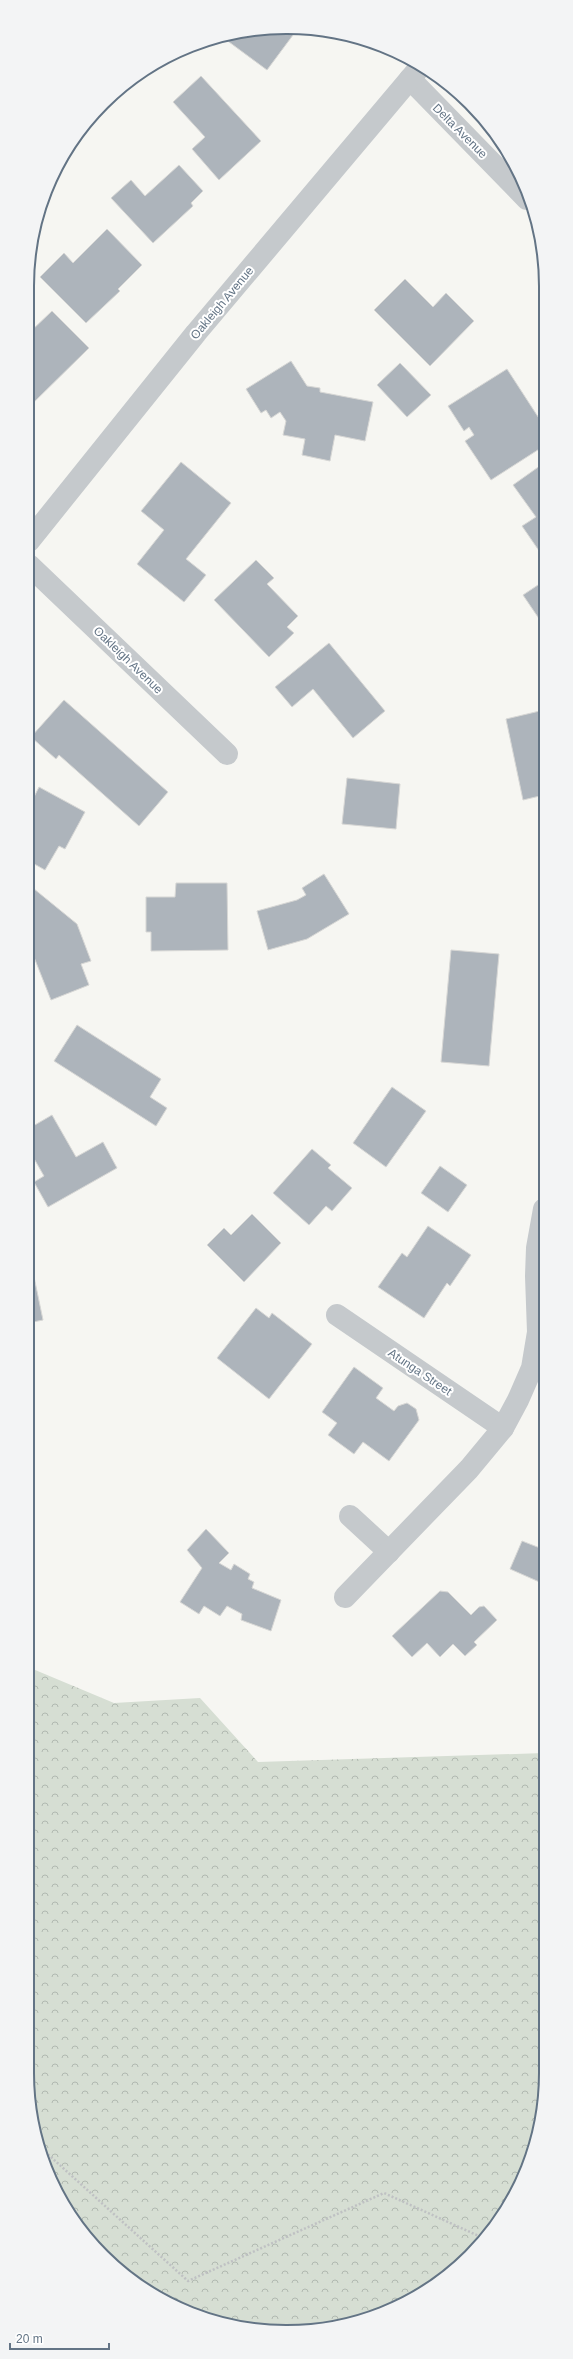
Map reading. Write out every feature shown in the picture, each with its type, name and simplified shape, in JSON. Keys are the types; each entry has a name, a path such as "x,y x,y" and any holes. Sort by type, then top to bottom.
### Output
{"street":[{"name":"Delta Avenue","path":"415,73 521,192"},
{"name":"Oakleigh Avenue","path":"34,535 196,333 415,73"},
{"name":"Oakleigh Avenue","path":"34,570 227,754"},
{"path":"539,1237 536,1269 539,1307"},
{"name":"Atunga Street","path":"337,1315 503,1428"},
{"path":"345,1597 469,1469 503,1428 518,1400 532,1368 539,1340"},
{"path":"350,1516 389,1552"}],"path":[{"path":"47,2153 188,2281 384,2193 479,2236"}],"green space":[{"path":"34,1670 114,1703 200,1698 258,1762 539,1753 539,2072 537,2105 526,2154 505,2199 487,2226 465,2251 440,2273 413,2291 383,2306 368,2312 319,2323 286,2325 254,2323 205,2312 160,2291 133,2273 97,2239 86,2226 68,2199 47,2154 36,2105 34,2072"}],"building":[{"path":"293,34 267,70 228,41 254,36"},
{"path":"201,76 261,141 219,180 192,149 205,137 173,102"},
{"path":"179,165 203,191 191,203 193,206 153,243 111,198 131,180 145,196"},
{"path":"107,229 142,265 118,289 120,291 86,323 40,277 64,253 73,263"},
{"path":"405,279 433,307 446,293 474,321 430,366 374,310"},
{"path":"52,311 89,348 34,402 34,328"},
{"path":"291,361 307,386 320,388 320,392 373,402 365,441 335,435 330,461 302,455 305,439 283,435 286,421 280,412 271,418 266,410 261,413 246,389"},
{"path":"400,363 431,395 407,417 377,385"},
{"path":"507,369 539,418 539,449 491,480 465,441 474,435 469,427 464,431 448,406"},
{"path":"181,462 231,503 186,559 206,575 184,602 137,564 164,530 141,511"},
{"path":"539,467 539,551 522,526 536,517 513,485"},
{"path":"256,560 274,578 267,584 298,616 287,627 294,633 269,657 214,600"},
{"path":"539,584 539,619 523,595"},
{"path":"329,643 385,711 353,738 313,689 292,707 275,687"},
{"path":"64,700 168,792 139,826 59,755 56,759 34,740 34,734"},
{"path":"539,711 539,796 523,800 506,719"},
{"path":"347,778 400,784 396,829 342,824"},
{"path":"39,787 85,812 65,849 59,846 45,870 34,864 34,797"},
{"path":"324,874 349,914 307,939 268,950 257,911 297,900 306,895 302,888"},
{"path":"176,883 227,883 228,950 151,951 151,932 146,932 146,897 175,897"},
{"path":"34,889 77,924 91,961 81,964 89,985 51,1000 34,957"},
{"path":"451,950 499,954 489,1066 441,1062"},
{"path":"77,1025 161,1079 150,1097 167,1108 156,1126 54,1061"},
{"path":"392,1087 426,1111 386,1167 353,1143"},
{"path":"52,1115 76,1157 103,1142 117,1168 48,1207 34,1182 44,1176 34,1158 34,1126"},
{"path":"312,1149 331,1165 328,1168 352,1188 332,1211 326,1206 309,1225 273,1193"},
{"path":"440,1166 467,1185 448,1212 421,1193"},
{"path":"252,1214 281,1243 244,1282 207,1245 224,1228 231,1235"},
{"path":"428,1226 471,1255 450,1286 447,1283 424,1318 378,1287 402,1253 407,1257"},
{"path":"34,1277 43,1320 34,1322"},
{"path":"256,1308 269,1318 272,1313 312,1344 269,1399 217,1358"},
{"path":"354,1367 383,1388 376,1398 394,1411 398,1406 407,1403 416,1409 419,1420 389,1461 363,1442 354,1454 328,1435 337,1423 322,1412"},
{"path":"206,1529 229,1553 219,1563 231,1570 234,1564 250,1574 248,1579 254,1582 252,1588 281,1600 271,1631 241,1620 242,1614 227,1606 220,1616 204,1606 199,1614 180,1602 202,1568 187,1550"},
{"path":"522,1541 539,1548 539,1582 510,1569"},
{"path":"440,1591 448,1592 471,1615 479,1607 484,1606 497,1620 474,1642 477,1645 465,1656 453,1644 440,1657 427,1643 412,1657 392,1636"}]}
